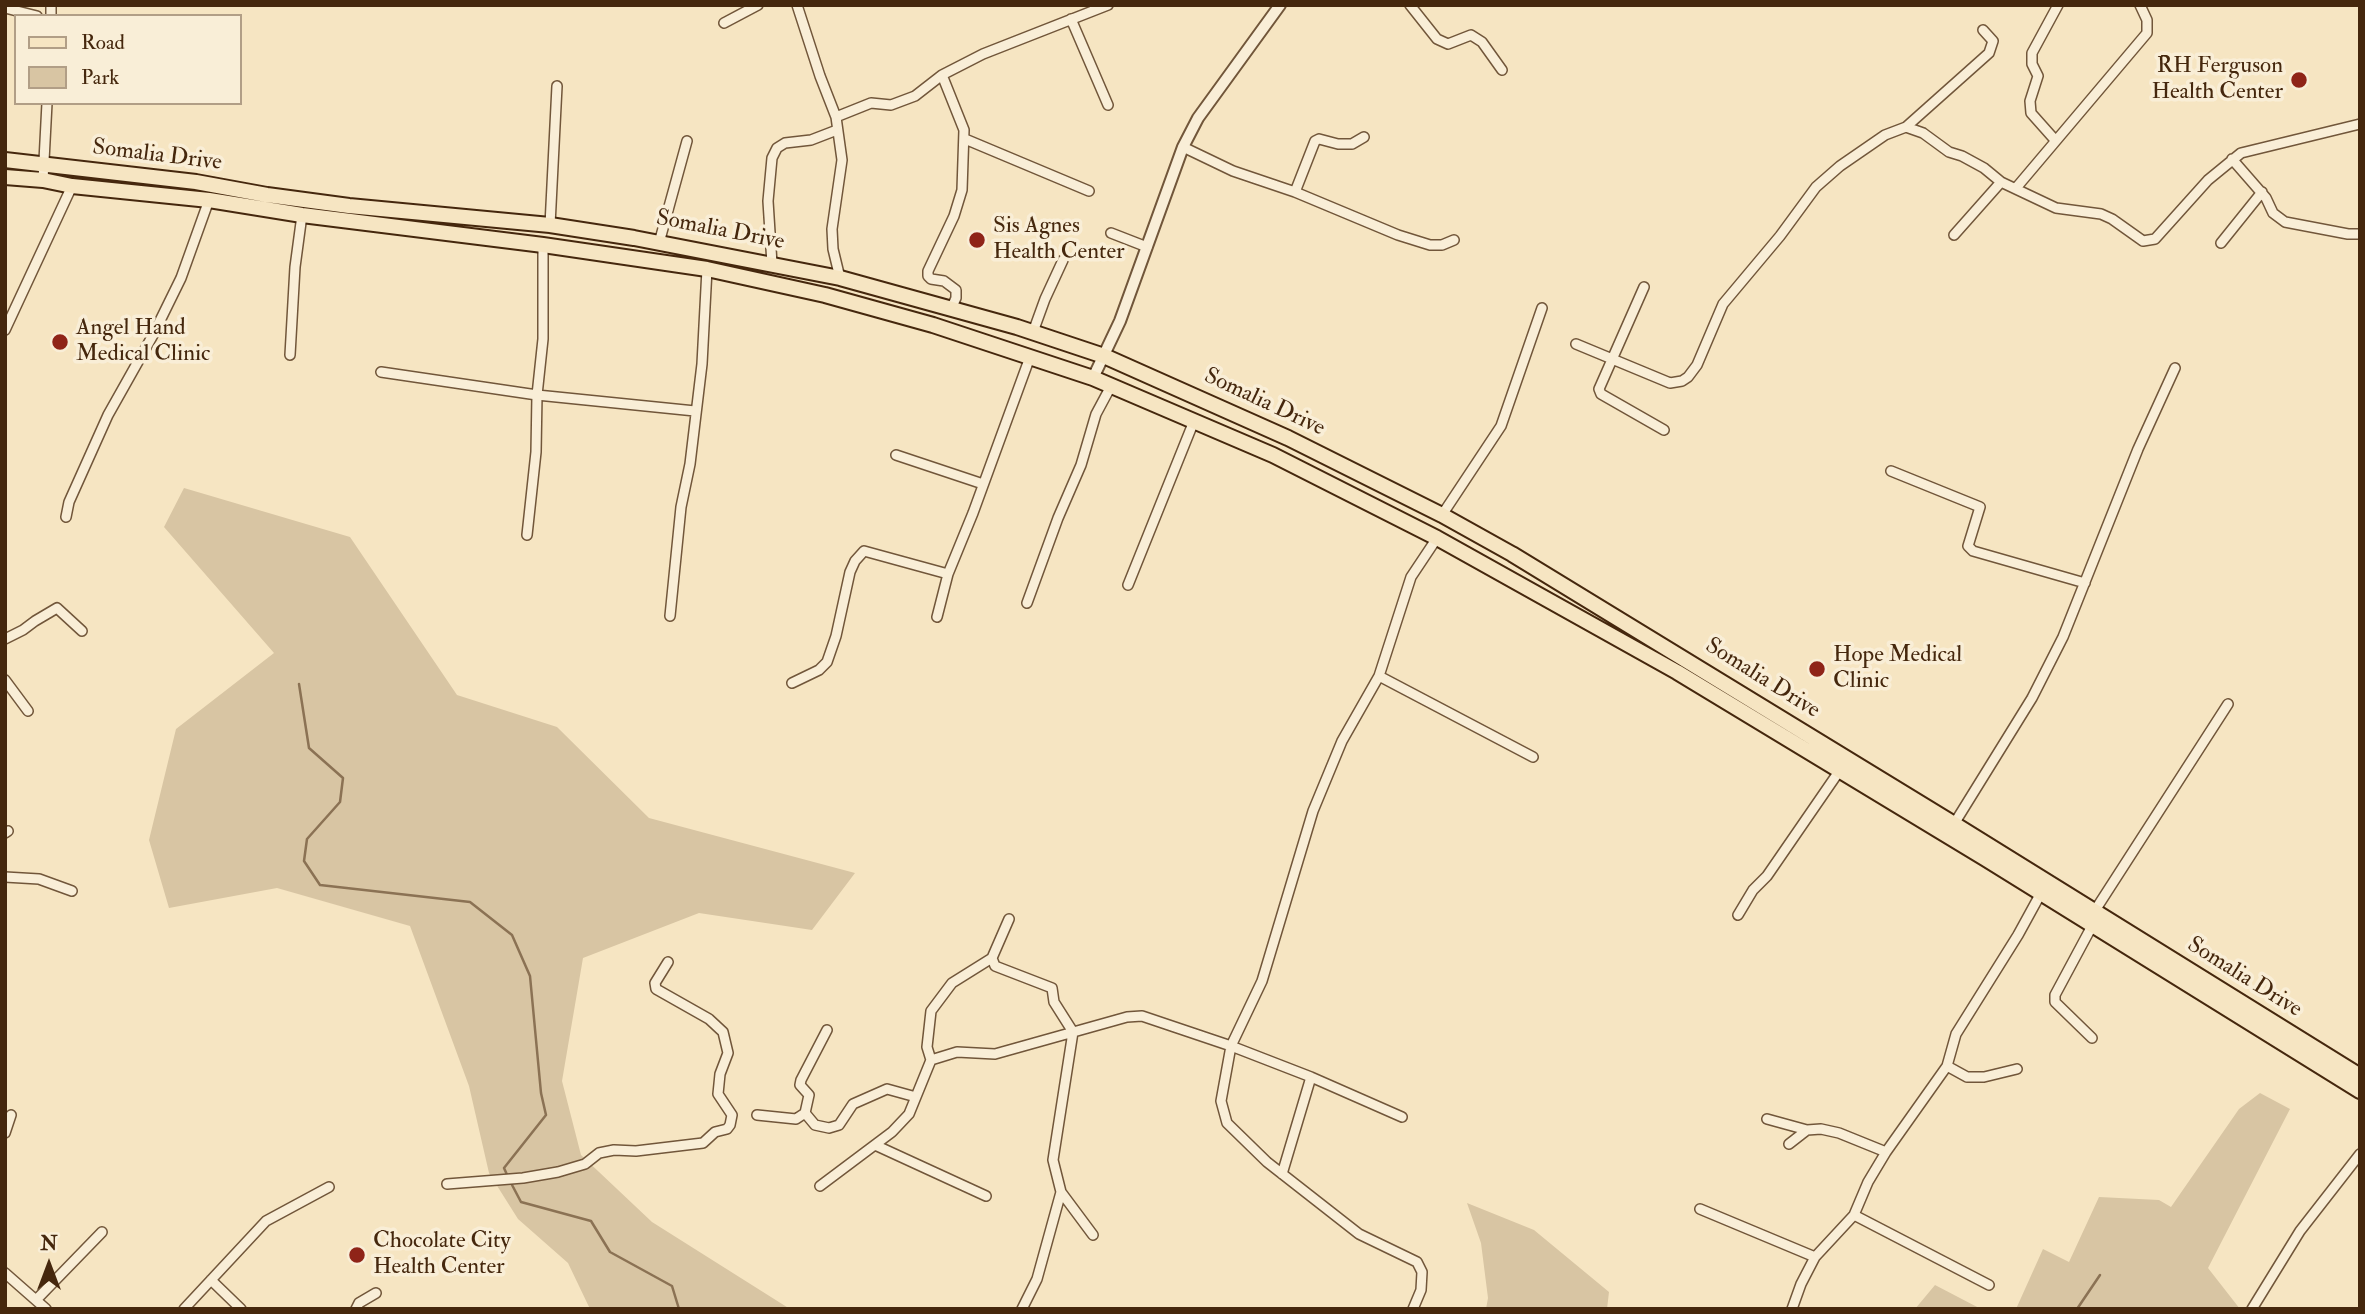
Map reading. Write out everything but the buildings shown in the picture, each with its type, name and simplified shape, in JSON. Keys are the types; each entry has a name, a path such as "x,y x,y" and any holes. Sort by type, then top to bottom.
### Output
{"main road":[{"name":"Somalia Drive","path":"5,160 72,186 209,200 707,269 825,295 933,325 1093,378 1273,455 1437,538 1688,679 2041,894 2093,919 2360,1076"},
{"name":"Somalia Drive","path":"5,177 43,173 196,181 267,195 349,206 550,225 840,278 1033,332 1104,356 1288,439 1442,515 1629,624 1954,824 2093,919 2360,1091"}],"street":[{"path":"724,23 758,5"},
{"path":"797,5 836,117 842,160 832,239 840,278"},
{"path":"836,117 871,103 891,105 915,96 942,75 983,54 1108,5"},
{"path":"1093,378 1147,247 1182,147 1198,118 1280,5"},
{"path":"1410,5 1437,39 1448,44 1471,35 1482,42 1503,69"},
{"path":"2055,140 2031,113 2029,101 2038,76 2032,64 2032,53 2058,5"},
{"path":"2016,188 2147,33 2147,20 2140,5"},
{"path":"5,8 29,14"},
{"path":"1071,19 1108,105"},
{"path":"1576,344 1670,383 1688,377 1697,365 1723,304 1780,236 1816,187 1840,166 1885,135 1906,127 1989,53 1993,41 1983,30"},
{"path":"942,75 954,102 965,139 962,190 954,216 928,271 930,279 944,281 956,290 951,309"},
{"path":"550,225 557,86"},
{"path":"43,173 47,105"},
{"path":"1906,127 1923,132 1949,152 1984,168 2001,182 2056,208 2101,214 2143,241 2149,241 2155,239 2208,180 2241,153 2360,124"},
{"path":"772,264 768,201 772,158 777,148 785,144 811,140 837,130"},
{"path":"1295,192 1315,141 1319,139 1352,144 1364,136"},
{"path":"965,139 1089,191"},
{"path":"659,243 687,141"},
{"path":"1182,147 1233,171 1295,192 1408,239 1442,245 1454,240"},
{"path":"2232,159 2262,192 2273,212 2285,222 2360,234"},
{"path":"1954,235 2001,182"},
{"path":"5,330 72,186"},
{"path":"2221,243 2262,192"},
{"path":"66,517 69,502 108,415 181,278 209,200"},
{"path":"290,355 295,267 302,215"},
{"path":"1111,233 1147,247"},
{"path":"527,535 536,453 537,396 544,328 543,246"},
{"path":"1033,332 1063,260"},
{"path":"670,616 706,314 707,269"},
{"path":"1644,287 1599,386 1601,394 1664,430"},
{"path":"1442,515 1501,426 1542,309"},
{"path":"937,617 948,574 1030,356"},
{"path":"1954,824 2032,698 2063,638 2138,449 2175,368"},
{"path":"382,372 537,396 695,411"},
{"path":"1027,603 1081,465 1096,414 1111,386"},
{"path":"1128,585 1194,421"},
{"path":"896,455 983,484"},
{"path":"1891,471 1980,507 1968,545 1973,551 2085,583"},
{"path":"1413,1309 1421,1290 1422,1272 1417,1262 1359,1234 1267,1162 1227,1123 1221,1101 1231,1046 1262,981 1313,811 1342,741 1379,676 1411,577 1437,538"},
{"path":"792,683 819,670 827,662 836,636 850,572 864,551 948,574"},
{"path":"5,639 57,608 82,631"},
{"path":"1379,676 1533,757"},
{"path":"5,680 28,710"},
{"path":"2092,1038 2055,1002 2055,995 2093,919 2228,704"},
{"path":"1738,915 1753,890 1767,876 1840,770"},
{"path":"5,877 38,880 72,891"},
{"path":"1792,1309 1815,1257 1854,1215 1868,1182 1886,1152 1947,1066 1956,1034 2041,894"},
{"path":"820,1186 892,1132 909,1114 931,1060 927,1047 931,1012 952,983 992,958 1009,919"},
{"path":"992,958 995,966 1052,988 1054,1002 1073,1032 1053,1160 1061,1192 1093,1235"},
{"path":"447,1184 558,1172 584,1164 599,1153 614,1150 636,1151 703,1143 708,1136 730,1125 732,1115 718,1094 720,1074 728,1053 723,1032 709,1019 656,989 655,984 668,962"},
{"path":"931,1060 957,1052 995,1055 1127,1017 1142,1016 1311,1077 1402,1117"},
{"path":"757,1115 796,1119 805,1113 809,1095 800,1085 801,1080 827,1030"},
{"path":"1947,1066 1966,1077 1984,1077 2017,1069"},
{"path":"1282,1174 1311,1077"},
{"path":"805,1113 816,1125 829,1128 839,1125 853,1104 887,1089 916,1097"},
{"path":"5,1133 11,1115"},
{"path":"1767,1119 1807,1130 1821,1129 1839,1133 1886,1152"},
{"path":"1789,1144 1807,1130"},
{"path":"875,1145 986,1196"},
{"path":"2252,1309 2300,1231 2360,1154"},
{"path":"184,1309 266,1221 329,1187"},
{"path":"1022,1309 1037,1279 1061,1192"},
{"path":"1700,1209 1815,1257"},
{"path":"1854,1215 1989,1285"},
{"path":"36,1300 103,1232"},
{"path":"5,1273 46,1309"},
{"path":"211,1280 241,1309"},
{"path":"356,1309 359,1303 376,1293"}],"green space":[{"path":"184,488 350,537 457,695 557,727 649,818 855,873 812,930 699,913 583,958 562,1081 581,1155 652,1222 790,1309 590,1309 568,1263 518,1219 489,1173 469,1086 410,926 277,888 169,908 149,840 176,729 274,653 164,527"},
{"path":"2260,1093 2290,1109 2208,1268 2240,1309 2016,1309 2043,1249 2069,1262 2099,1197 2159,1200 2171,1207 2239,1109"},
{"path":"1467,1203 1534,1230 1609,1292 1607,1309 1486,1309 1488,1298 1481,1243"},
{"path":"1935,1285 1981,1309 1915,1309"}],"waterway":[{"path":"299,684 309,748 343,778 340,802 307,839 304,861 320,885 470,902 512,935 530,976 541,1093 546,1115 504,1168 508,1177"},
{"path":"511,1183 521,1202 591,1221 610,1252 672,1286 679,1309"},
{"path":"2077,1309 2100,1275"}],"place":[{"name":"RH Ferguson Health Center","path":"2299,80"},
{"name":"Sis Agnes Health Center","path":"977,240"},
{"name":"Angel Hand Medical Clinic","path":"60,342"},
{"name":"Hope Medical Clinic","path":"1817,669"},
{"name":"Chocolate City Health Center","path":"357,1255"}]}
